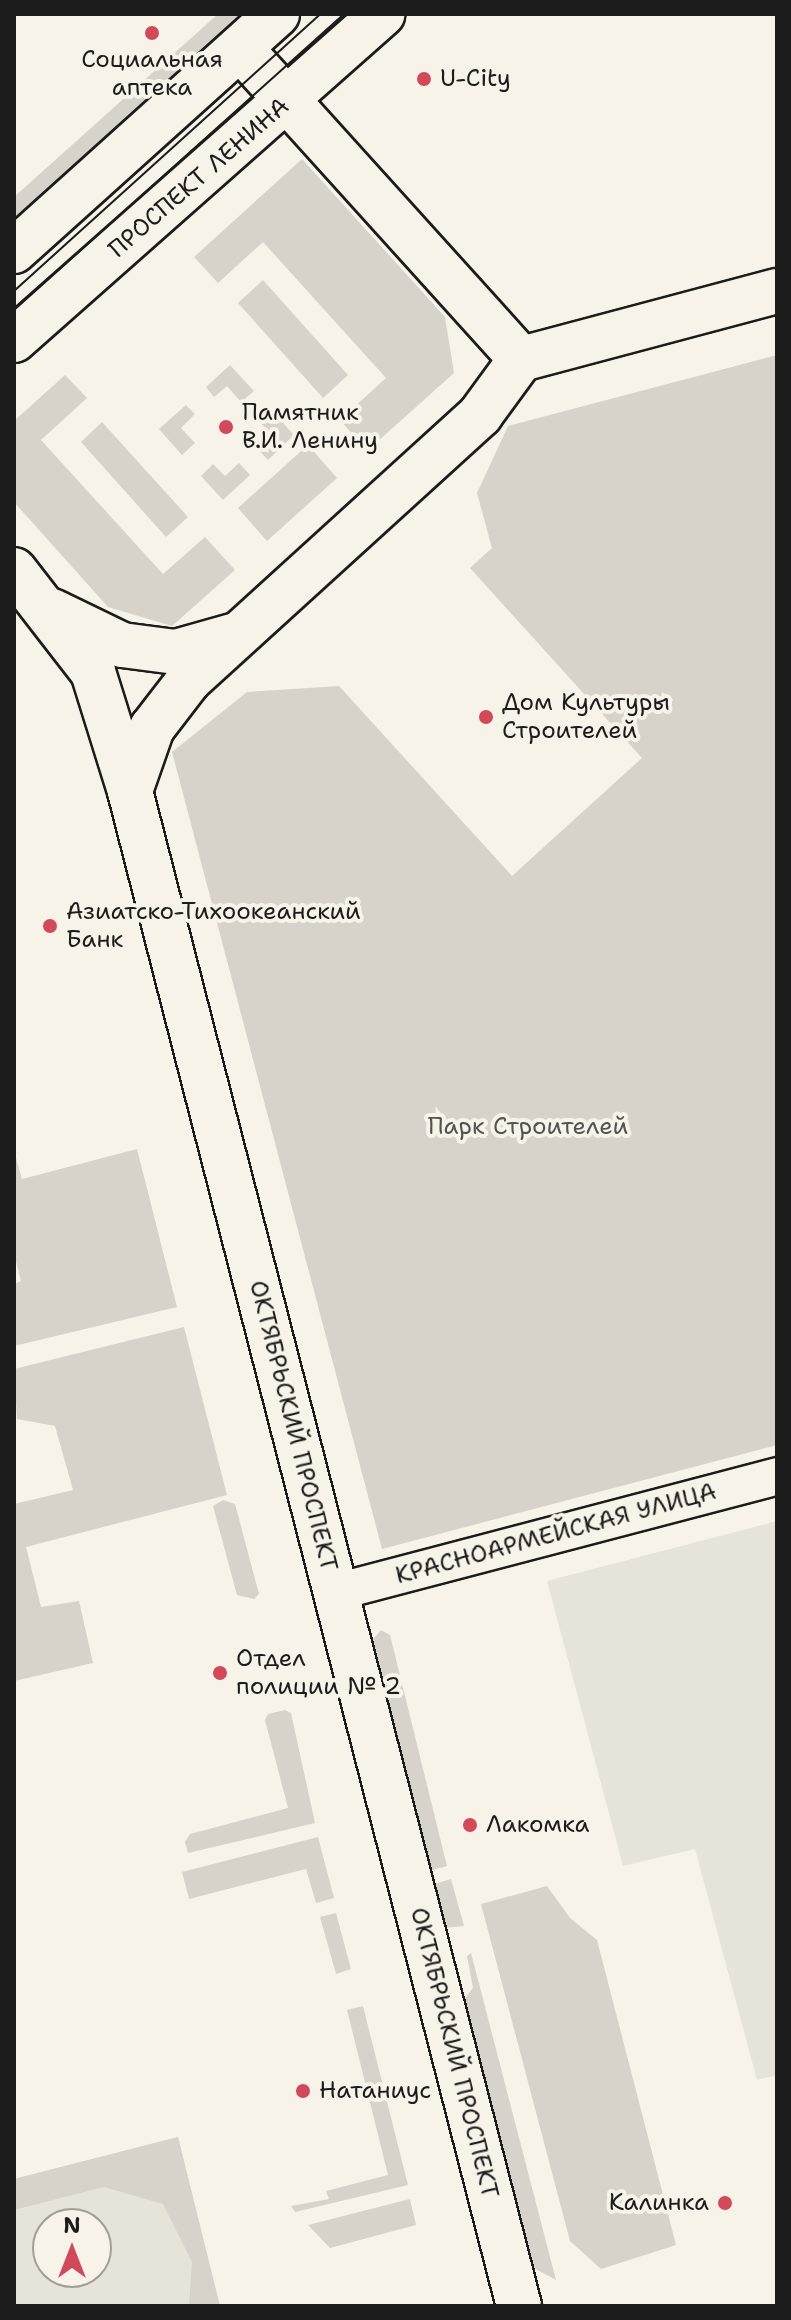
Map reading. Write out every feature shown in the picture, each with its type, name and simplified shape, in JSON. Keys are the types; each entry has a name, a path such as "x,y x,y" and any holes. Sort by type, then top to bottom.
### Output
{"main road":[{"path":"14,251 277,14"},
{"name":"ПРОСПЕКТ ЛЕНИНА","path":"14,340 382,14"},
{"path":"240,48 521,359"},
{"path":"130,791 152,728 189,680 480,415 521,359 777,291"},
{"name":"ОКТЯБРЬСКИЙ ПРОСПЕКТ","path":"14,570 93,672 130,791 519,2306"},
{"path":"47,609 136,647 176,652 238,634"}],"street":[{"name":"КРАСНОАРМЕЙСКАЯ УЛИЦА","path":"336,1592 777,1476"}],"shaded area":[{"path":"777,1521 777,2075 757,2080 695,1849 623,1866 547,1581"},
{"path":"178,2137 220,2306 14,2306 14,2179"}],"green space":[{"path":"218,14 258,14 14,224 14,197"},
{"path":"302,159 445,317 454,373 367,451 340,420 386,378 263,242 218,283 194,257"},
{"path":"263,280 348,375 323,398 238,303"},
{"name":"Парк Строителей","path":"777,355 777,1445 382,1549 172,752 247,692 339,686 512,876 642,758 470,568 492,548 477,493 508,426"},
{"path":"230,365 254,391 241,402 227,386 214,397 206,387"},
{"path":"65,375 87,398 41,440 163,574 205,537 235,570 172,626 108,607 14,502 14,421"},
{"path":"186,405 195,414 181,428 195,443 182,455 159,429"},
{"path":"273,412 294,435 268,460 256,447 270,434 261,423"},
{"path":"102,422 188,517 166,537 81,442"},
{"path":"308,445 337,478 267,541 238,508"},
{"path":"239,463 250,475 223,500 201,476 213,464 225,476"},
{"path":"137,1149 177,1307 14,1346 14,1284 21,1281 14,1254 14,1151 22,1179"},
{"path":"184,1327 227,1495 26,1547 41,1607 79,1601 93,1663 14,1681 14,1504 73,1490 55,1426 17,1419 14,1369"},
{"path":"223,1500 235,1504 259,1594 254,1599 237,1595 213,1506"},
{"path":"381,1630 390,1635 447,1866 417,1874 362,1652"},
{"path":"285,1710 291,1713 315,1823 188,1853 185,1842 190,1834 288,1808 265,1720 268,1714"},
{"path":"318,1837 334,1898 316,1903 306,1869 189,1899 182,1872"},
{"path":"451,1879 464,1926 444,1928 421,1888"},
{"path":"547,1886 570,1918 597,1940 676,2245 601,2269 570,2241 481,1904"},
{"path":"336,1913 351,1969 336,1974 320,1917"},
{"path":"471,1953 556,2280 530,2266 462,2002 473,1988 467,1956"},
{"path":"363,2006 408,2185 295,2212 291,2206 329,2199 326,2191 388,2175 347,2010"},
{"path":"178,2137 220,2306 189,2306 192,2262 163,2204 104,2187 14,2210 14,2179"},
{"path":"410,2199 416,2225 330,2248 308,2225"}],"tram line":[{"path":"14,291 321,14"},
{"path":"14,310 344,14"}],"place":[{"name":"Социальная аптека","path":"152,33"},
{"name":"U-City","path":"424,79"},
{"name":"Памятник В.И. Ленину","path":"226,427"},
{"name":"Дом Культуры Строителей","path":"486,717"},
{"name":"Азиатско-Тихоокеанский Банк","path":"50,926"},
{"name":"Отдел полиции № 2","path":"220,1673"},
{"name":"Лакомка","path":"470,1825"},
{"name":"Натаниус","path":"303,2091"},
{"name":"Калинка","path":"725,2203"}]}
